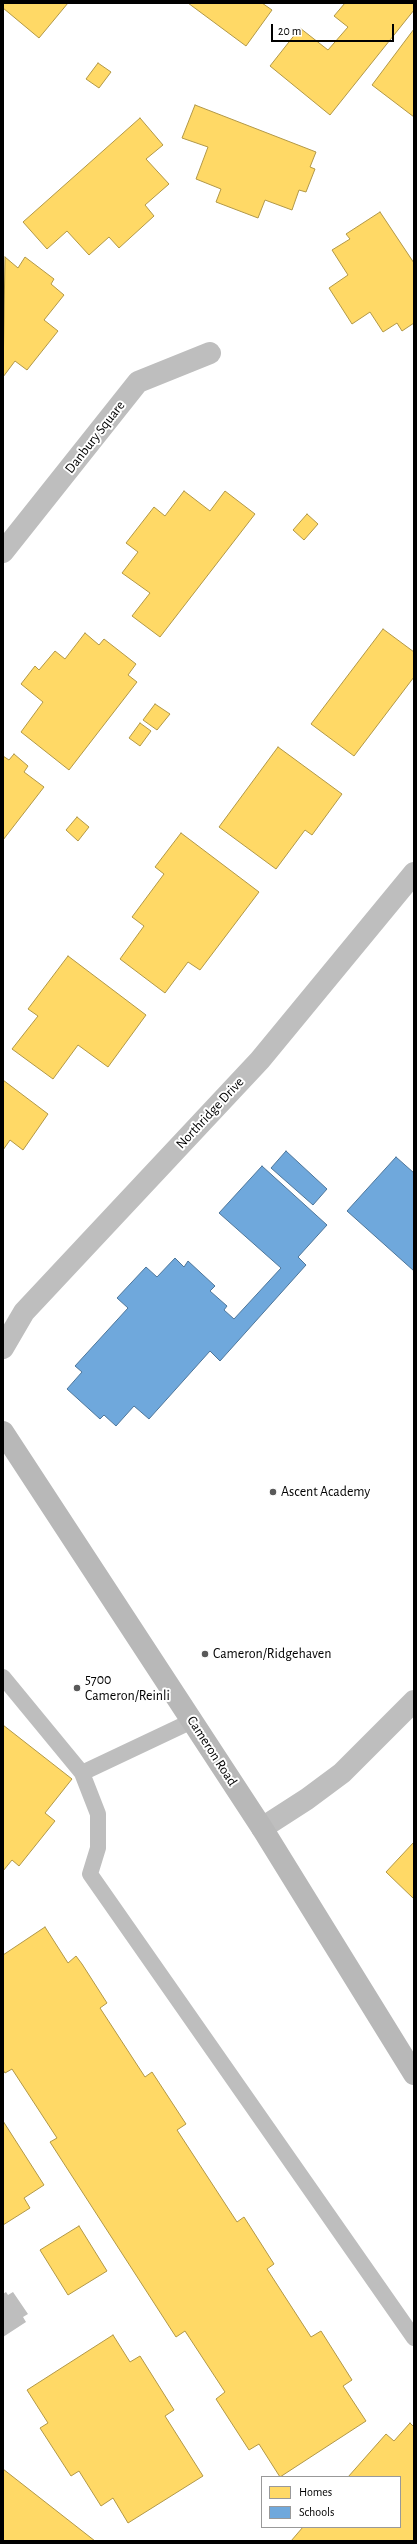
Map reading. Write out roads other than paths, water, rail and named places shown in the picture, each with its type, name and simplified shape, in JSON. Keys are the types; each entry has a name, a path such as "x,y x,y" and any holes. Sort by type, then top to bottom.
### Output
{"main road":[{"name":"Cameron Road","path":"3,1432 262,1828 414,2074"}],"street":[{"name":"Danbury Square","path":"3,552 138,382 210,353"},
{"name":"Northridge Drive","path":"3,1348 24,1312 260,1060 414,873"},
{"path":"262,1828 307,1799 342,1773 414,1701"}],"lane":[{"path":"3,1678 82,1773 98,1814 98,1848 90,1874 414,2338"},
{"path":"82,1773 192,1721"}],"place":[{"name":"Ascent Academy","path":"273,1492"},
{"name":"Cameron/Ridgehaven","path":"205,1654"},
{"name":"5700 Cameron/Reinli","path":"77,1688"}]}
